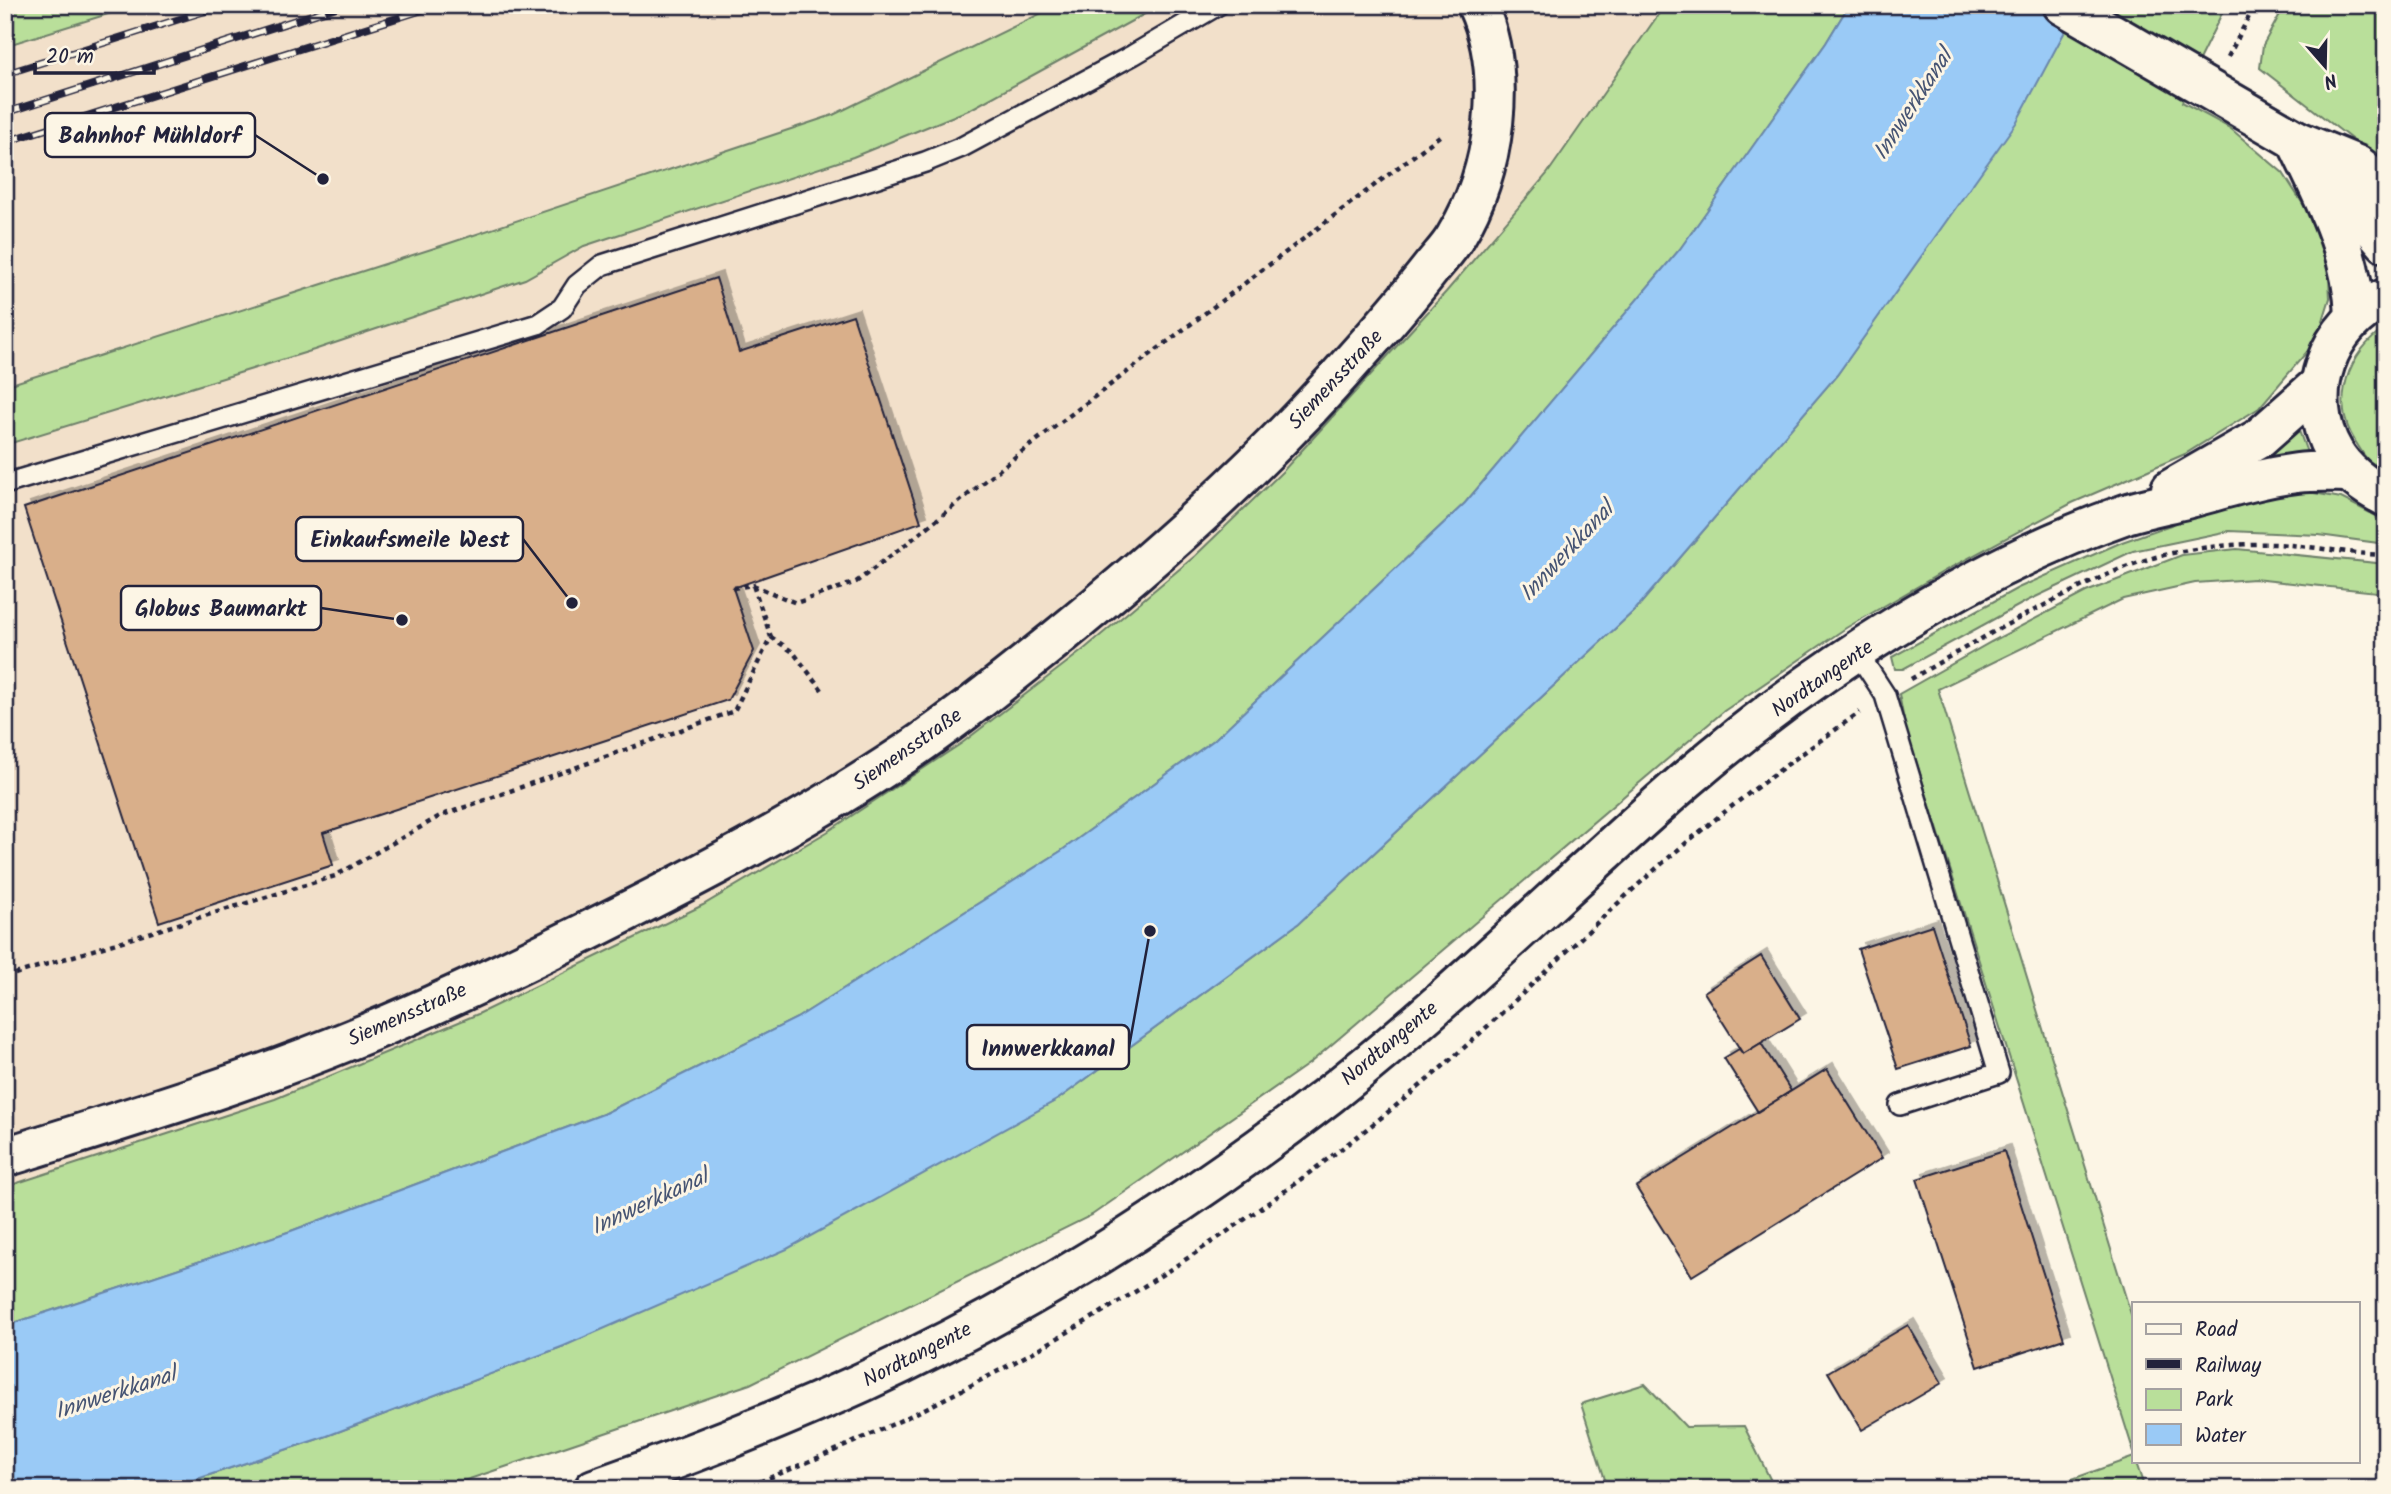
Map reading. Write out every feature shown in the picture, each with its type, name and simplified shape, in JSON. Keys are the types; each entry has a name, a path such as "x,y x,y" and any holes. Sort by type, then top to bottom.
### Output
{"street":[{"name":"Siemensstraße","path":"5,1157 215,1091 344,1043 543,953 707,872 796,821 891,764 1007,678 1129,580 1253,466 1324,394 1455,238 1475,198 1491,139 1493,60 1477,5"},
{"path":"2063,5 2296,140 2357,165 2386,187"},
{"path":"2296,140 2386,243"},
{"path":"2296,140 2325,200 2346,257 2354,296 2370,307 2338,336 2326,359 2320,384 2319,408 2324,431 2334,453 2348,472 2386,498"},
{"name":"Nordtangente","path":"2130,513 2258,439 2320,384"},
{"name":"Nordtangente","path":"594,1489 680,1459 873,1377 998,1313 1163,1213 1329,1095 1417,1021 1689,777 1787,700 1857,652 1966,586 2063,540 2130,513 2301,472 2348,472"}],"lane":[{"path":"5,484 537,324 562,308 576,285 602,265 925,162 962,147 1133,55 1218,5"},
{"path":"1857,652 1885,695 1999,1073 1900,1104"}],"path":[{"path":"2201,84 2255,5"},
{"path":"733,588 753,585 796,603 856,582 1020,453 1441,135"},
{"path":"741,1489 863,1439 971,1387 1166,1273 1252,1215 1405,1099 1671,856 1741,798 1885,695 1979,639 2106,575 2161,555 2203,547 2255,544 2308,545 2386,555"},
{"path":"753,585 771,637 793,652 822,690"},
{"path":"5,977 335,876 440,816 734,711 771,637"}],"shaded area":[{"path":"137,5 1058,5 833,115 447,244 5,386 5,46"},
{"path":"1161,5 1665,5 1547,174 1446,292 1283,471 1195,556 1083,649 962,743 827,832 703,905 478,1014 275,1099 5,1187 5,445 314,350 525,279 584,246 853,157 971,109"}],"green space":[{"path":"5,5 137,5 5,46"},
{"path":"1058,5 1161,5 971,109 853,157 584,246 525,279 314,350 5,445 5,386 447,244 833,115"},
{"path":"1665,5 1849,5 1826,43 1680,249 1465,503 1214,740 1061,851 797,1018 603,1114 291,1231 5,1326 5,1187 275,1099 478,1014 703,905 827,832 962,743 1083,650 1195,556 1283,471 1446,292 1547,174"},
{"path":"2079,5 2226,5 2190,78 2182,102 2230,128 2283,173 2310,215 2328,259 2330,298 2317,340 2259,408 2185,454 2072,503 1946,570 1846,628 1724,711 1310,1063 1092,1215 750,1384 440,1489 167,1489 327,1436 564,1346 1057,1100 1299,923 1636,609 1837,375 2015,123"},
{"path":"2285,5 2386,5 2386,166 2260,68 2263,45"},
{"path":"2386,328 2386,472 2368,460 2355,441 2344,410 2344,394 2353,364 2373,338"},
{"path":"2298,428 2309,458 2226,481"},
{"path":"2303,491 2341,498 2386,521 2386,544 2319,535 2229,531 2133,551 2027,601 1903,669 1895,669 1892,657 2018,588 2122,542 2236,502"},
{"path":"2237,549 2386,564 2386,593 2254,579 2195,583 2123,599 1938,689 2132,1318 2132,1447 1905,726 1899,694 2086,592 2182,555"},
{"path":"1645,1384 1686,1427 1744,1426 1775,1489 1608,1489 1581,1404"},
{"path":"2132,1458 2145,1489 2044,1489"}],"water":[{"path":"1849,5 2079,5 2016,123 1837,375 1636,609 1299,923 1057,1100 787,1249 564,1346 327,1436 167,1489 5,1489 5,1326 291,1231 603,1114 797,1018 1061,851 1214,740 1465,503 1680,249 1826,43"}],"building":[{"path":"716,278 739,352 853,315 921,522 733,588 754,651 728,700 323,833 333,865 159,922 24,508"},
{"path":"1932,925 1971,1046 1898,1069 1858,949"},
{"path":"1761,956 1800,1019 1743,1054 1704,992"},
{"path":"1761,1043 1791,1091 1758,1112 1724,1058 1739,1049 1743,1054"},
{"path":"1827,1069 1882,1158 1692,1276 1636,1187"},
{"path":"2004,1151 2064,1339 1978,1367 1917,1179"},
{"path":"1908,1325 1942,1383 1862,1430 1828,1372"}],"railway":[{"path":"5,74 224,5"},
{"path":"5,113 343,5"},
{"path":"5,142 438,5"}],"place":[{"name":"Bahnhof Mühldorf","path":"323,179"},
{"name":"Einkaufsmeile West","path":"572,603"},
{"name":"Globus Baumarkt","path":"402,620"},
{"name":"Innwerkkanal","path":"1150,931"}]}
